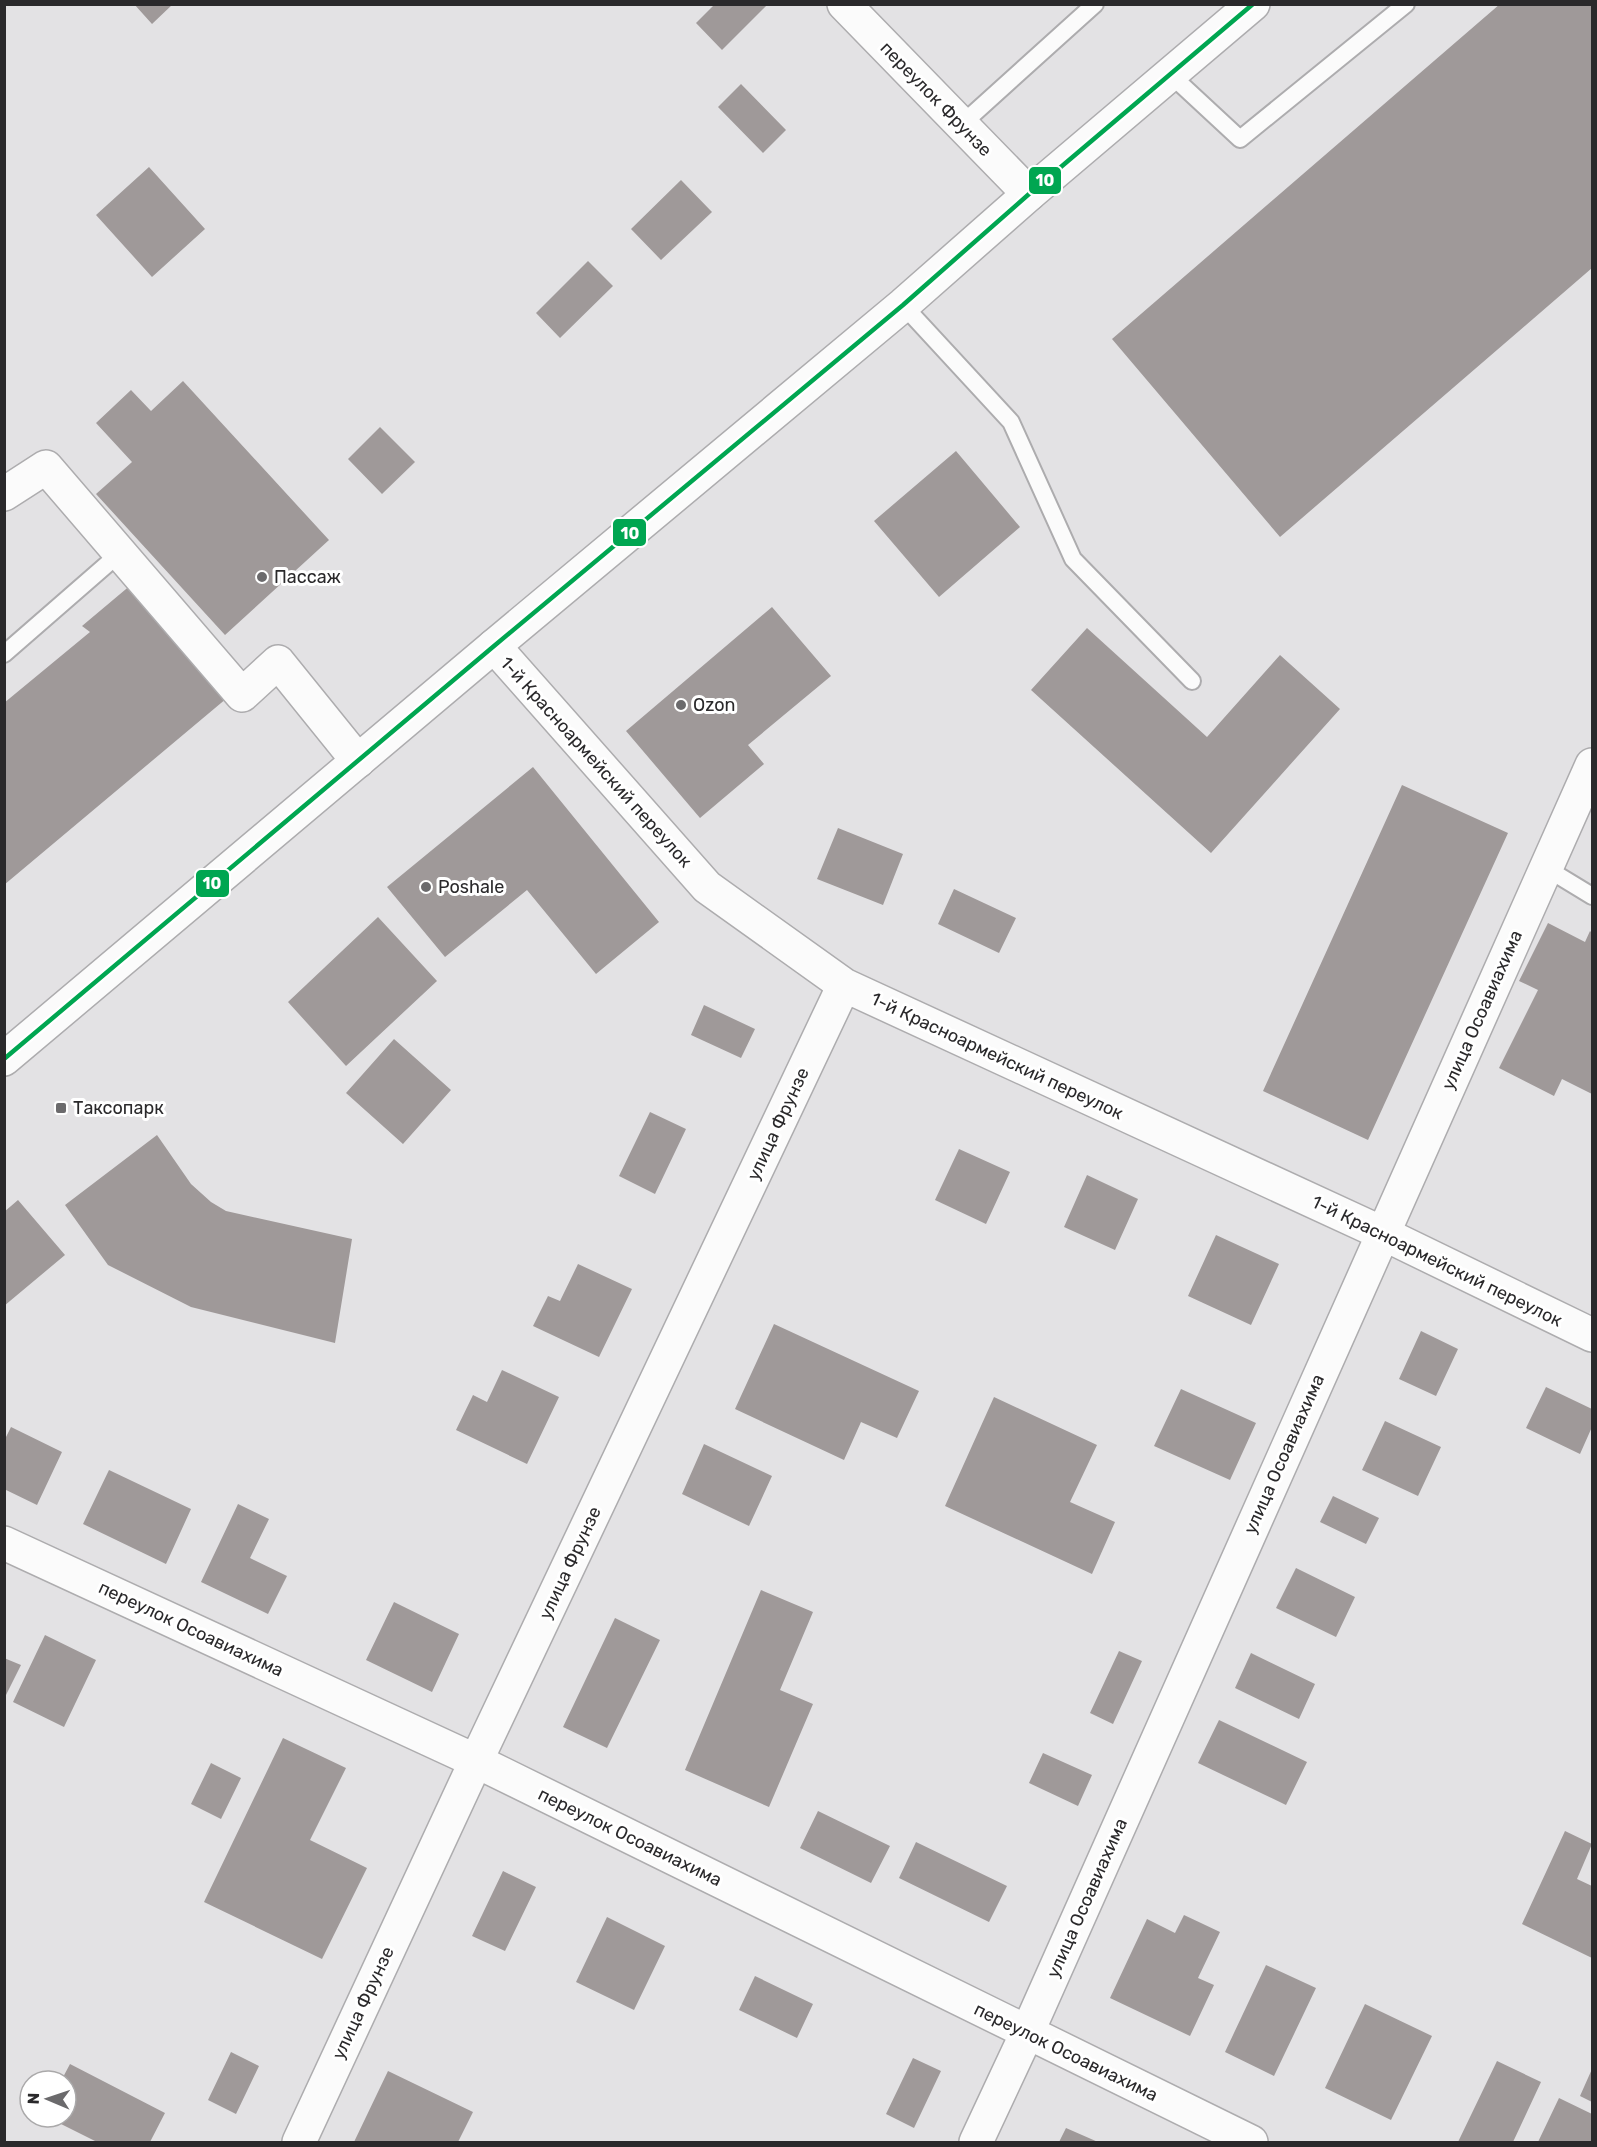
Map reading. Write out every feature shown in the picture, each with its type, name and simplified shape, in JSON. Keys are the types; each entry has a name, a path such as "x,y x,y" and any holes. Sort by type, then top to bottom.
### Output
{"street":[{"name":"переулок Фрунзе","path":"844,4 1029,194"},
{"path":"4,1059 903,304 1253,4"},
{"path":"4,494 46,467 242,695 278,662 358,760"},
{"name":"1-й Красноармейский переулок","path":"494,646 707,887 844,985 1383,1233 1593,1335"},
{"name":"улица Осоавиахима","path":"976,2142 1027,2033 1593,765"},
{"name":"улица Фрунзе","path":"299,2142 476,1761 844,985"},
{"name":"переулок Осоавиахима","path":"4,1543 476,1761 1251,2142"}],"lane":[{"path":"961,125 1095,4"},
{"path":"1172,75 1240,139 1406,4"},
{"path":"903,304 1011,422 1073,559 1192,681"},
{"path":"4,654 120,553"},
{"path":"1546,868 1593,896"}],"building":[{"path":"134,4 173,4 152,24"},
{"path":"715,4 768,4 722,50 696,23"},
{"path":"1500,4 1592,4 1592,268 1280,537 1112,339"},
{"path":"741,84 786,130 763,153 718,107"},
{"path":"149,167 205,229 152,277 96,215"},
{"path":"681,180 712,212 661,260 631,229"},
{"path":"588,261 613,286 560,338 536,313"},
{"path":"183,381 329,540 225,635 96,494 132,462 96,423 131,390 151,411"},
{"path":"380,427 415,462 382,494 348,459"},
{"path":"956,451 1020,527 939,597 874,521"},
{"path":"132,584 227,698 4,885 4,703 90,632 82,626"},
{"path":"772,607 831,676 748,745 764,764 700,818 626,731"},
{"path":"1087,628 1207,737 1280,655 1340,709 1211,853 1031,690"},
{"path":"533,767 659,922 596,974 527,890 445,957 387,887"},
{"path":"1402,785 1508,833 1368,1140 1263,1091"},
{"path":"838,828 903,854 883,905 817,879"},
{"path":"954,889 1016,918 999,953 938,924"},
{"path":"378,917 437,981 346,1066 288,1002"},
{"path":"1548,923 1585,942 1590,931 1592,933 1592,1094 1562,1079 1554,1096 1499,1068 1538,990 1519,981"},
{"path":"704,1005 755,1029 741,1058 691,1035"},
{"path":"394,1039 451,1090 403,1144 346,1093"},
{"path":"650,1112 686,1129 655,1194 619,1176"},
{"path":"157,1135 191,1184 211,1202 226,1211 352,1239 335,1343 191,1307 108,1265 65,1205"},
{"path":"959,1149 1010,1172 986,1224 935,1200"},
{"path":"1087,1175 1138,1199 1115,1250 1064,1227"},
{"path":"18,1200 65,1255 4,1306 4,1212"},
{"path":"1216,1235 1279,1264 1251,1325 1188,1296"},
{"path":"578,1264 632,1289 599,1357 533,1326 548,1296 560,1301"},
{"path":"774,1324 919,1391 897,1438 861,1422 844,1460 735,1409"},
{"path":"1421,1331 1458,1349 1436,1396 1399,1379"},
{"path":"502,1370 559,1397 527,1464 456,1430 473,1395 487,1402"},
{"path":"1546,1387 1592,1409 1592,1427 1580,1454 1526,1428"},
{"path":"1181,1389 1256,1423 1230,1480 1154,1446"},
{"path":"994,1397 1097,1445 1070,1502 1115,1522 1092,1574 945,1506"},
{"path":"1385,1421 1441,1447 1418,1496 1362,1470"},
{"path":"11,1427 62,1452 37,1505 4,1489 4,1441"},
{"path":"704,1444 772,1476 749,1526 682,1494"},
{"path":"109,1470 191,1509 166,1564 83,1524"},
{"path":"1333,1496 1379,1518 1366,1544 1320,1522"},
{"path":"238,1504 269,1519 250,1558 287,1576 268,1614 201,1582"},
{"path":"1296,1568 1355,1597 1336,1637 1276,1608"},
{"path":"761,1590 813,1612 780,1690 813,1704 769,1807 685,1770"},
{"path":"394,1602 459,1634 432,1692 366,1660"},
{"path":"615,1618 660,1640 607,1748 563,1727"},
{"path":"45,1635 96,1660 64,1727 13,1702"},
{"path":"1119,1651 1142,1661 1113,1724 1090,1713"},
{"path":"1251,1653 1315,1684 1299,1719 1235,1688"},
{"path":"4,1658 21,1665 4,1699"},
{"path":"1219,1720 1307,1762 1286,1805 1198,1763"},
{"path":"283,1738 346,1768 310,1840 367,1868 322,1959 204,1902"},
{"path":"1043,1753 1092,1775 1078,1806 1029,1783"},
{"path":"211,1763 241,1778 221,1819 191,1804"},
{"path":"818,1811 890,1846 871,1883 800,1848"},
{"path":"1565,1831 1592,1844 1577,1879 1592,1886 1592,1958 1522,1924"},
{"path":"916,1842 1007,1886 989,1922 899,1878"},
{"path":"503,1871 536,1887 505,1951 472,1936"},
{"path":"1184,1915 1220,1932 1198,1978 1214,1985 1190,2036 1110,1998 1147,1919 1175,1933"},
{"path":"607,1917 665,1946 634,2010 576,1982"},
{"path":"1266,1965 1316,1988 1274,2076 1225,2052"},
{"path":"755,1976 813,2004 797,2038 739,2010"},
{"path":"1365,2004 1432,2036 1391,2120 1325,2088"},
{"path":"231,2052 259,2066 236,2114 208,2100"},
{"path":"913,2058 941,2071 914,2128 886,2114"},
{"path":"1497,2061 1541,2082 1513,2142 1458,2142"},
{"path":"70,2064 165,2113 150,2142 97,2142 71,2129 78,2129 78,2069 67,2069"},
{"path":"1592,2069 1592,2102 1580,2096"},
{"path":"388,2071 473,2112 458,2142 354,2142"},
{"path":"1559,2098 1592,2114 1592,2142 1538,2142"},
{"path":"1066,2128 1098,2142 1059,2142"}],"transit line":[{"name":"10","path":"4,1059 903,305 1029,194 1253,4"}],"place":[{"name":"Пассаж","path":"262,577"},
{"name":"Ozon","path":"681,705"},
{"name":"Poshale","path":"426,887"},
{"name":"Таксопарк","path":"61,1108"}]}
